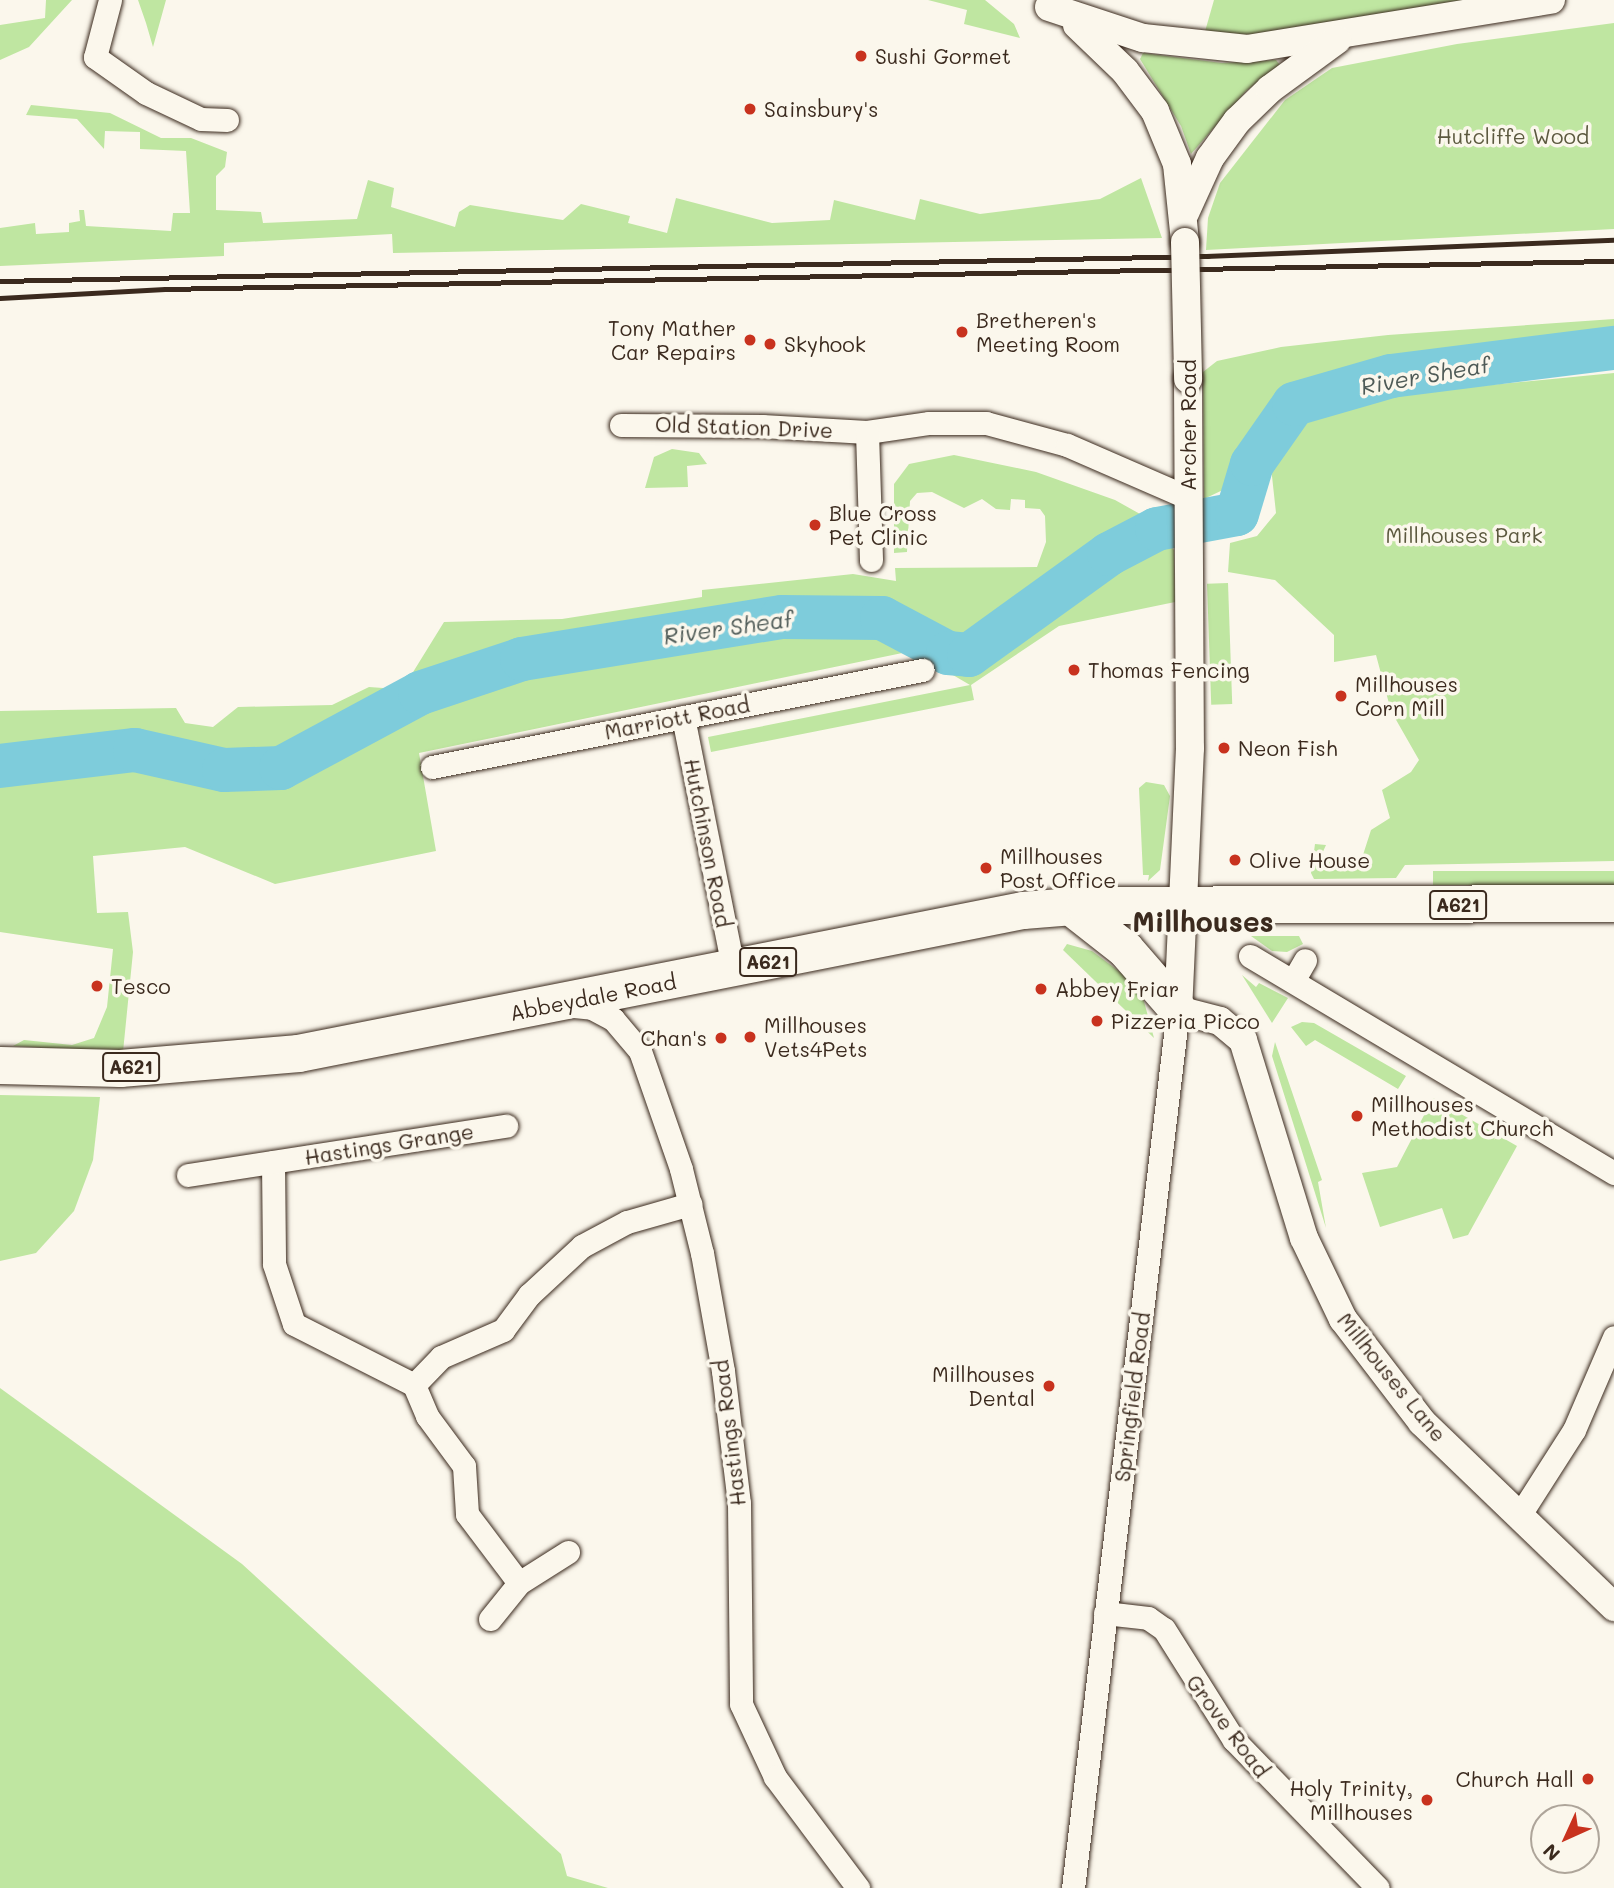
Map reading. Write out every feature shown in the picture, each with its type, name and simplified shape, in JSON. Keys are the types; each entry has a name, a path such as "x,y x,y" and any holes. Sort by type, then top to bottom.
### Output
{"main road":[{"name":"A621","path":"1182,906 1614,903"},
{"name":"Abbeydale Road","path":"0,1065 120,1068 286,1054 562,1004 993,914 1070,906 1182,906"},
{"path":"1070,906 1125,949 1178,1010"}],"street":[{"path":"110,0 94,57 146,93 201,118 227,120"},
{"path":"1044,4 1121,34 1226,48 1273,46 1551,0"},
{"name":"Archer Road","path":"1044,4 1090,34 1145,95 1177,164 1184,229 1190,599 1190,748 1182,906"},
{"path":"1184,229 1210,158 1237,121 1298,66 1350,32"},
{"name":"Old Station Drive","path":"621,425 762,426 867,432 961,422 1017,428 1189,506"},
{"path":"867,432 870,560"},
{"name":"Marriott Road","path":"432,767 922,670"},
{"name":"Hutchinson Road","path":"683,717 733,968"},
{"name":"Springfield Road","path":"1073,1888 1178,1010 1182,906"},
{"path":"1250,956 1614,1173"},
{"path":"1293,981 1305,960"},
{"name":"Hastings Road","path":"562,1004 603,1012 626,1030 640,1051 663,1110 690,1204 723,1371 739,1503 741,1704 775,1777 858,1888"},
{"name":"Millhouses Lane","path":"1178,1010 1220,1021 1243,1040 1299,1223 1332,1300 1422,1422 1614,1607"},
{"name":"Hastings Grange","path":"188,1175 506,1126"},
{"path":"272,1162 274,1264 294,1324 414,1384 426,1416 464,1466 467,1514 519,1583"},
{"path":"414,1384 441,1357 503,1330 529,1295 582,1246 627,1222 690,1204"},
{"path":"1518,1516 1574,1430 1614,1337"},
{"path":"490,1619 519,1583 568,1552"},
{"name":"Grove Road","path":"1105,1613 1148,1618 1164,1629 1210,1708 1241,1749 1378,1888"}],"green space":[{"path":"46,0 72,0 29,47 0,60 0,25 45,18"},
{"path":"138,0 166,0 153,47 146,23"},
{"path":"928,0 985,0 1014,24 1020,38 964,24 967,10"},
{"path":"1214,0 1482,0 1279,38 1204,35"},
{"name":"Hutcliffe Wood","path":"1614,23 1614,229 1206,250 1208,218 1220,183 1285,100 1332,68 1457,44"},
{"path":"1143,53 1222,63 1276,60 1280,65 1246,91 1191,154 1181,126 1140,59"},
{"path":"31,105 110,113 161,138 191,138 227,152 225,167 216,176 216,210 261,212 263,223 357,219 368,180 394,188 391,207 455,227 459,212 470,205 563,220 581,204 630,216 628,223 667,233 676,198 772,223 830,220 834,200 915,220 920,199 980,214 1100,199 1141,178 1162,238 393,253 392,234 224,243 224,256 0,266 0,228 35,223 36,234 69,232 69,223 80,221 79,210 84,210 86,226 171,231 173,213 190,213 186,151 140,149 140,132 105,131 104,149 77,119 26,115"},
{"path":"1614,319 1614,341 1390,363 1289,393 1244,452 1229,487 1204,499 1203,372 1217,361 1281,347 1388,335"},
{"name":"Millhouses Park","path":"1614,373 1614,861 1405,865 1396,878 1314,879 1311,873 1315,844 1326,845 1321,856 1326,862 1362,858 1371,830 1390,818 1382,790 1411,772 1419,760 1391,711 1376,655 1334,662 1334,635 1275,580 1228,572 1230,543 1257,536 1276,513 1271,467 1306,419 1317,412 1395,394"},
{"path":"672,449 699,453 707,464 687,466 688,487 645,488 654,457"},
{"path":"954,455 1036,472 1115,500 1149,519 1174,550 1175,602 1059,626 971,685 974,700 711,752 708,737 970,685 912,651 419,753 436,851 275,884 185,847 93,856 97,913 128,912 133,952 123,1052 13,1046 24,1040 72,1045 94,1038 107,1007 113,949 0,932 0,711 176,708 185,723 213,727 238,707 332,705 369,687 397,689 410,677 444,622 562,619 702,597 702,590 853,574 896,581 895,568 1037,567 1046,542 1045,516 1040,509 1025,508 1025,500 1011,499 1010,510 996,509 982,499 964,508 932,492 917,493 910,501 907,552 894,553 894,484 909,464"},
{"path":"1228,583 1232,704 1211,705 1207,584"},
{"path":"1146,782 1164,785 1170,796 1160,870 1148,881 1149,875 1143,875 1139,788"},
{"path":"1433,871 1614,871 1614,885 1433,885"},
{"path":"1251,936 1299,936 1303,944 1287,952 1272,951"},
{"path":"1067,944 1092,951 1128,978 1143,998 1154,1038 1063,950"},
{"path":"1242,975 1256,987 1259,983 1288,998 1272,1023"},
{"path":"1302,1022 1314,1023 1406,1076 1398,1089 1315,1040 1306,1046 1291,1027"},
{"path":"1275,1042 1322,1180 1318,1182 1326,1228 1272,1056"},
{"path":"0,1095 100,1097 93,1160 74,1211 36,1253 0,1261"},
{"path":"1433,1098 1517,1146 1468,1235 1453,1239 1442,1208 1380,1227 1362,1173 1397,1167"},
{"path":"0,1388 242,1564 561,1854 567,1876 608,1888 0,1888"}],"waterway":[{"name":"River Sheaf","path":"0,766 135,750 224,770 281,768 420,693 522,659 782,617 882,618 948,653 969,655 1109,554 1157,529 1237,514 1252,464 1294,404 1391,376 1614,348"}],"railway":[{"path":"0,281 1208,256 1614,240"},
{"path":"0,298 165,289 1614,261"}],"place":[{"name":"Sushi Gormet","path":"861,56"},
{"name":"Sainsbury's","path":"750,109"},
{"name":"Bretheren's Meeting Room","path":"962,332"},
{"name":"Tony Mather Car Repairs","path":"750,340"},
{"name":"Skyhook","path":"770,344"},
{"name":"Blue Cross Pet Clinic","path":"815,525"},
{"name":"Thomas Fencing","path":"1074,670"},
{"name":"Millhouses Corn Mill","path":"1341,696"},
{"name":"Neon Fish","path":"1224,748"},
{"name":"Olive House","path":"1235,860"},
{"name":"Millhouses Post Office","path":"986,868"},
{"name":"Tesco","path":"97,986"},
{"name":"Abbey Friar","path":"1041,989"},
{"name":"Pizzeria Picco","path":"1097,1021"},
{"name":"Millhouses Vets4Pets","path":"750,1037"},
{"name":"Chan's","path":"721,1038"},
{"name":"Millhouses Methodist Church","path":"1357,1116"},
{"name":"Millhouses Dental","path":"1049,1386"},
{"name":"Church Hall","path":"1588,1779"},
{"name":"Holy Trinity, Millhouses","path":"1427,1800"}],"district":[{"name":"Millhouses","path":"1203,921"}]}
